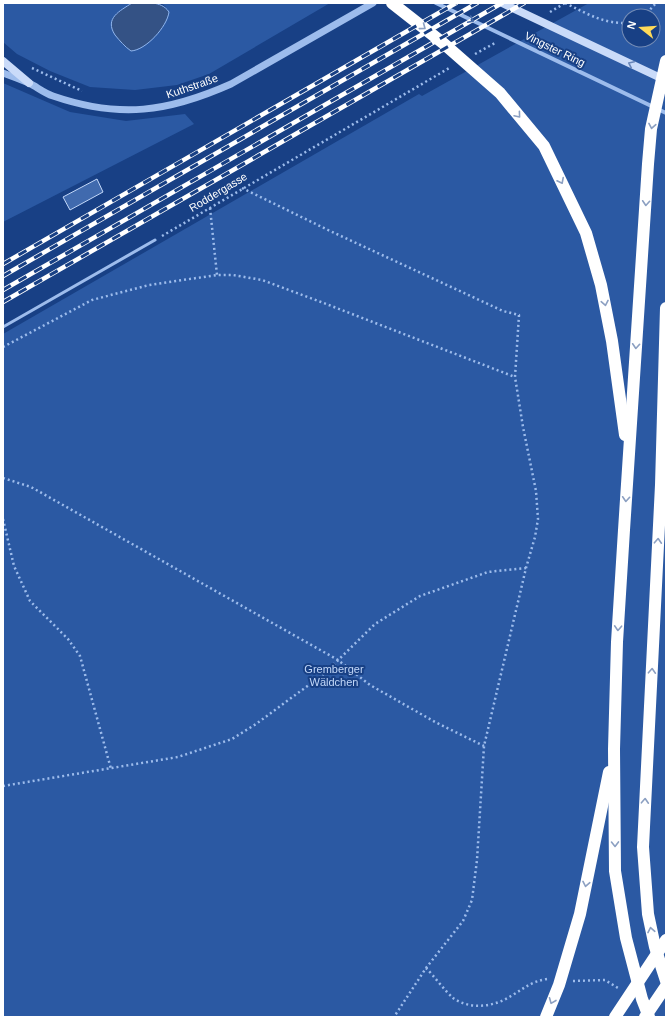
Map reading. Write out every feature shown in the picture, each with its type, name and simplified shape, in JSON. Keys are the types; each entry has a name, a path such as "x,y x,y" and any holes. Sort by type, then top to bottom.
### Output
{"highway":[{"path":"392,3 443,43 500,93 544,146 586,233 601,285 612,341 628,460"},
{"path":"649,1017 642,1000 628,946 616,871 614,749 617,642 648,164 651,129 666,61"},
{"path":"666,308 661,485 643,847 648,914 655,947 666,981"},
{"path":"661,485 666,515"},
{"path":"546,1017 560,980 580,914 614,749"},
{"path":"618,1013 666,940"},
{"path":"645,1017 666,986"}],"main road":[{"name":"Vingster Ring","path":"502,3 666,80"},
{"path":"3,61 29,83"}],"street":[{"name":"Kuthstraße","path":"3,73 29,83 51,95 76,104 103,109 134,110 161,108 182,103 231,84 373,3"},
{"name":"Vingster Ring","path":"436,3 666,113"}],"lane":[{"path":"3,327 154,240"}],"path":[{"path":"565,3 598,19 621,23"},
{"path":"28,66 88,94"},
{"name":"Roddergasse","path":"154,240 442,72"},
{"path":"242,188 328,230 503,311 519,315 515,377 536,491 538,519 535,538 526,568 484,746 477,860 472,900 463,922 426,968 394,1017"},
{"path":"210,208 217,275"},
{"path":"3,347 92,300 149,285 217,275 233,275 262,280 515,377"},
{"path":"3,478 31,487 338,660 377,688 435,722 484,746"},
{"path":"3,519 14,566 30,601 68,639 80,656 111,769"},
{"path":"3,786 178,757 232,739 256,724 325,673 376,624 420,596 488,572 526,568"},
{"path":"426,968 453,998 470,1006 491,1005 509,997 535,982 546,979 605,980 618,987 621,993"}],"green space":[{"path":"3,3 132,3 117,13 112,30 123,45 131,51 166,7 161,3 330,3 209,74 177,85 135,90 90,87 50,71 17,54 3,42"},
{"name":"Gremberger Wäldchen","path":"589,3 666,3 666,1017 3,1017 3,334 419,94 422,96"},
{"path":"3,83 70,112 126,121 185,114 194,124 3,222"}],"shaded area":[{"path":"132,3 157,4 166,8 169,12 164,24 155,37 143,47 131,51 115,35 111,24 118,12"}],"building":[{"path":"97,179 103,192 70,210 63,197"}],"railway":[{"path":"3,264 456,3"},
{"path":"3,276 477,3"},
{"path":"3,290 502,3"},
{"path":"3,302 524,3"}]}
